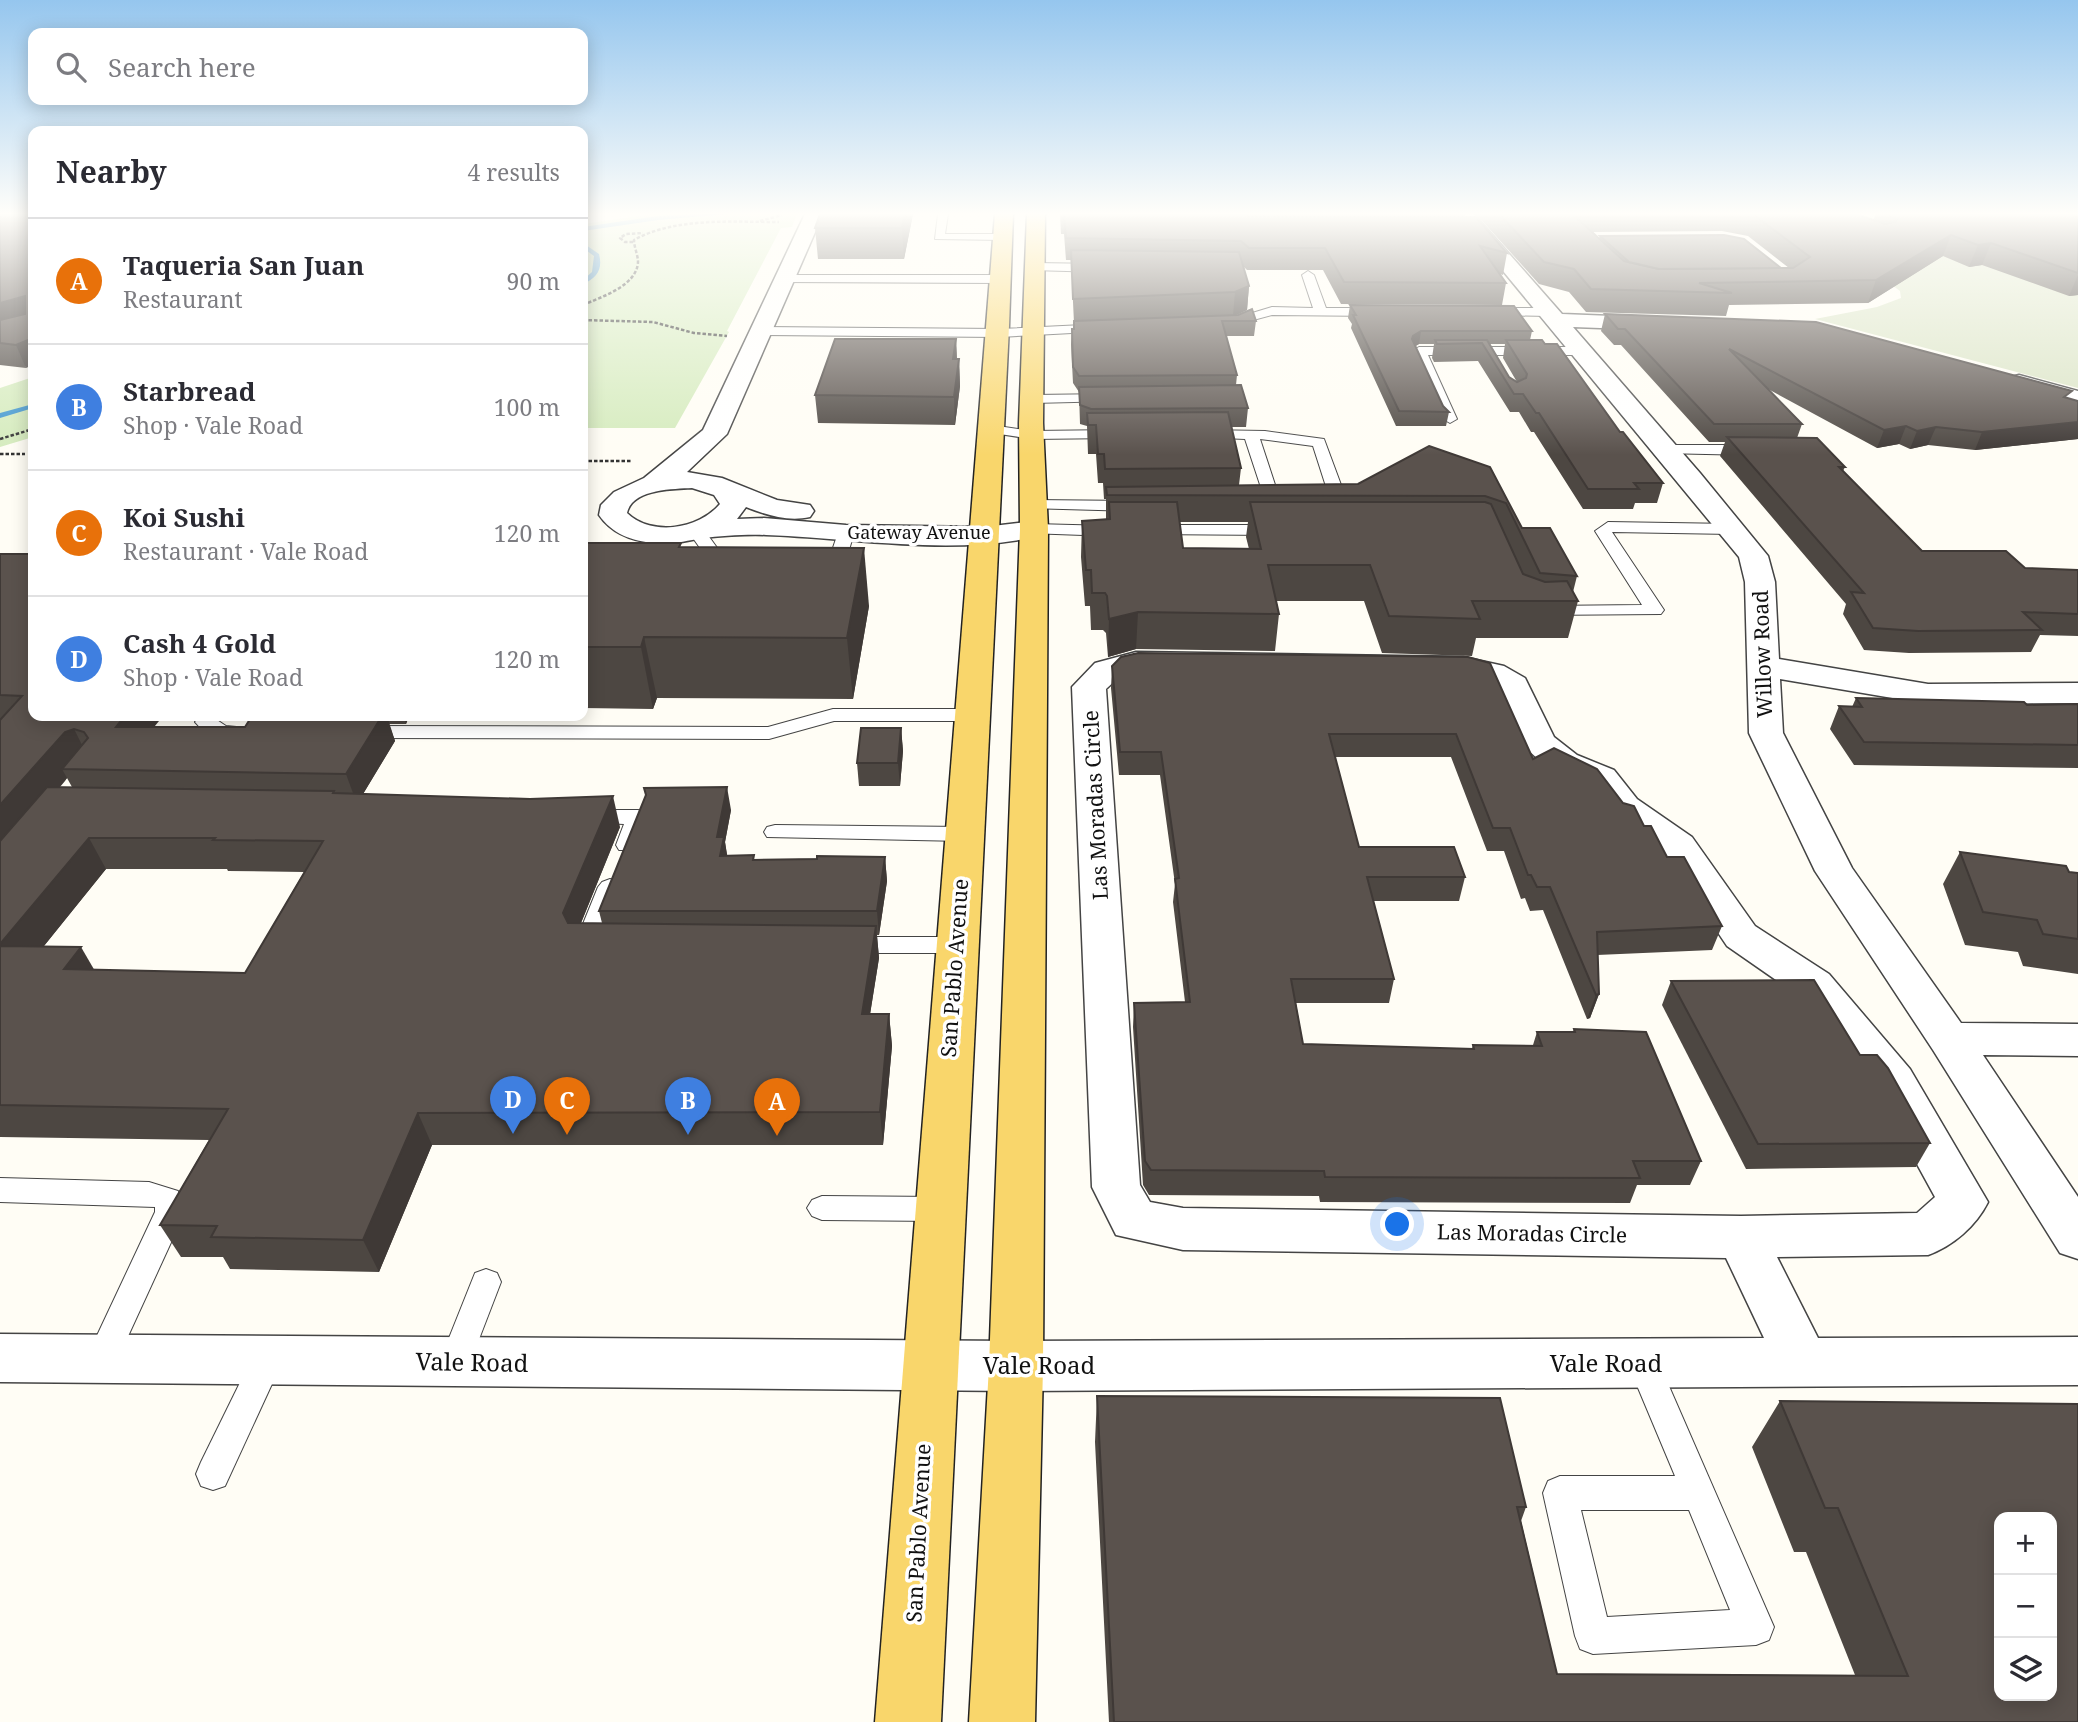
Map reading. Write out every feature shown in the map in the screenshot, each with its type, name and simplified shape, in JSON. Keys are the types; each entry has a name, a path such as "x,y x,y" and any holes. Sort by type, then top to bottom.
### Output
{"main road":[{"name":"San Pablo Avenue","path":"908,1722 939,1209 991,429 1000,333 1000,294"},
{"path":"1002,1722 1016,1366 1033,517 1035,294"}],"street":[{"path":"647,471 676,468 713,434 777,294"},
{"name":"Willow Road","path":"1533,294 1667,450 1753,556 1760,582 1766,733 1835,871 1949,1039 2078,1238"},
{"path":"1552,316 1674,323"},
{"path":"1998,377 2078,398"},
{"path":"618,522 629,530 647,534 697,531 719,523 730,513 734,505 715,474 713,434"},
{"name":"Gateway Avenue","path":"985,524 788,510 751,501 692,480 647,471 635,490 615,505 613,514 618,522 619,534 616,553 697,531 789,527 846,533 985,524 1033,517"},
{"name":"Las Moradas Circle","path":"1136,662 1464,667 1492,673 1513,685 1539,742 1564,763 1601,778 1624,807 1679,846 1741,936 1814,985 1894,1081 1963,1202 1928,1234 1741,1237 1183,1229 1134,1220 1116,1187 1089,687 1107,670 1136,662"},
{"path":"1762,666 1928,694 2078,693"},
{"path":"1949,1039 2078,1040"},
{"path":"1741,1237 1803,1363"},
{"name":"Vale Road","path":"0,1358 929,1367 2078,1361"}],"lane":[{"path":"1315,294 1321,312"},
{"path":"1217,324 1237,323 1258,312 1387,312"},
{"path":"1479,312 1552,316"},
{"path":"760,331 1000,333 1123,327"},
{"path":"1450,419 1419,351 1492,356 1582,351"},
{"path":"1033,399 1131,398"},
{"path":"991,429 1032,435 1134,434"},
{"path":"1188,434 1251,434 1319,442 1339,501 1334,505 1267,506 1251,434"},
{"path":"1667,450 1773,451"},
{"path":"1033,517 1152,506"},
{"path":"1033,517 1133,531 1289,530"},
{"path":"1530,608 1537,611 1655,610 1603,531 1608,527 1732,529"},
{"path":"697,531 717,563 743,585"},
{"path":"818,589 830,583 846,533"},
{"path":"717,563 741,564"},
{"path":"813,566 836,567"},
{"path":"345,732 769,733 833,715 972,715"},
{"path":"206,721 222,732 263,732"},
{"path":"569,816 638,817 586,947 614,946"},
{"path":"775,832 964,834"},
{"path":"821,945 957,945"},
{"path":"0,1191 149,1194 167,1199 170,1212 102,1359"},
{"path":"822,1208 939,1209"},
{"path":"455,1363 486,1282"},
{"path":"213,1474 267,1360"},
{"path":"1644,1364 1699,1493 1756,1627 1593,1636 1560,1493 1699,1493"}],"path":[{"path":"588,302 604,294"},
{"path":"588,320 653,322 694,333 728,336"},
{"path":"0,439 28,431"},
{"path":"0,454 25,454"},
{"path":"588,462 647,471"}],"green space":[{"path":"588,294 746,294 727,331 729,332 675,428 588,428"},
{"path":"1900,294 2078,294 2078,388 1815,319 1877,307 1901,298"},
{"path":"28,379 28,439 0,447 0,388"}],"building":[{"path":"0,294 28,294 28,340 16,345 0,343 0,320 25,314 25,296 0,303"},
{"path":"1073,294 1180,294 1073,299"},
{"path":"1350,305 1514,306 1532,331 1421,331 1412,339 1443,406 1449,412 1399,411"},
{"path":"1252,309 1256,321 1222,321 1237,375 1079,376 1073,367 1074,321 1238,315"},
{"path":"1605,314 1816,322 2072,391 2064,397 2078,401 2078,422 1982,432 1936,427 1917,431 1906,426 1884,430 1729,349 1802,424 1714,424 1625,329 1618,329"},
{"path":"835,339 956,339 953,359 959,359 954,397 815,395"},
{"path":"1435,340 1487,340 1509,377 1517,382 1526,378 1527,374 1506,340 1542,340 1545,344 1557,344 1620,432 1623,432 1663,483 1634,483 1639,489 1588,489 1539,413 1536,413 1523,394 1514,394 1482,343 1437,344"},
{"path":"1241,385 1248,408 1091,409 1080,405 1079,387"},
{"path":"1228,412 1241,468 1105,469 1104,454 1098,454 1096,425 1088,425 1087,413"},
{"path":"1727,437 1817,438 1845,467 1839,467 1922,551 2006,551 2025,568 2078,570 2078,614 2023,612 2042,630 1918,631 1873,628 1851,592 1864,593"},
{"path":"1429,446 1490,467 1522,528 1550,528 1577,576 1540,573 1506,503 1485,496 1107,495 1106,487 1358,484"},
{"path":"1109,502 1177,502 1183,548 1261,549 1250,502 1485,502 1491,504 1523,574 1545,582 1567,581 1578,601 1472,601 1480,619 1389,616 1370,565 1268,565 1279,614 1138,612 1109,619 1107,596 1105,593 1092,593 1091,570 1086,570 1082,521 1110,519"},
{"path":"588,543 681,543 679,547 864,548 847,638 644,637 641,647 588,647"},
{"path":"0,554 28,554 28,721 121,721 116,727 245,727 249,721 379,721 346,774 62,769 88,738 84,732 74,729 65,732 0,805 0,720 22,696 0,695"},
{"path":"1138,653 1468,657 1490,663 1533,759 1554,748 1597,769 1623,803 1634,806 1644,826 1651,826 1667,857 1684,857 1722,926 1597,932 1599,994 1596,995 1550,887 1537,887 1531,875 1528,875 1510,828 1493,828 1456,734 1329,734 1359,847 1454,847 1465,877 1367,877 1394,979 1291,979 1303,1044 1474,1049 1473,1045 1542,1046 1537,1032 1575,1032 1574,1029 1646,1032 1701,1161 1633,1161 1640,1178 1325,1177 1324,1171 1151,1170 1145,1161 1134,1003 1190,1002 1175,879 1179,878 1161,752 1120,752 1112,666 1121,657"},
{"path":"1856,698 2024,702 2027,705 2078,704 2078,745 1864,742 1839,706 1862,707"},
{"path":"861,728 901,728 898,763 857,763"},
{"path":"47,787 334,791 333,793 530,799 613,796 563,913 568,923 876,926 862,1014 889,1014 880,1112 418,1113 363,1240 211,1237 217,1226 160,1225 228,1109 0,1105 0,946 81,947 64,969 245,973 323,841 89,838 0,944 0,841"},
{"path":"727,787 717,837 724,837 720,856 754,855 753,860 817,859 817,856 885,857 877,911 599,911 646,795 644,788"},
{"path":"1960,852 2066,866 2069,872 2078,873 2078,939 2043,934 2037,920 1983,912"},
{"path":"1814,980 1860,1055 1877,1055 1888,1068 1930,1143 1758,1144 1671,981"},
{"path":"1097,1396 1500,1398 1526,1507 1517,1507 1557,1674 1908,1676 1838,1508 1825,1508 1780,1401 2078,1404 2078,1722 1114,1722"}],"waterway":[{"path":"0,416 28,408"}],"place":[{"name":"Cash 4 Gold","path":"513,1134"},
{"name":"Koi Sushi","path":"567,1135"},
{"name":"Starbread","path":"688,1135"},
{"name":"Taqueria San Juan","path":"777,1136"}]}
